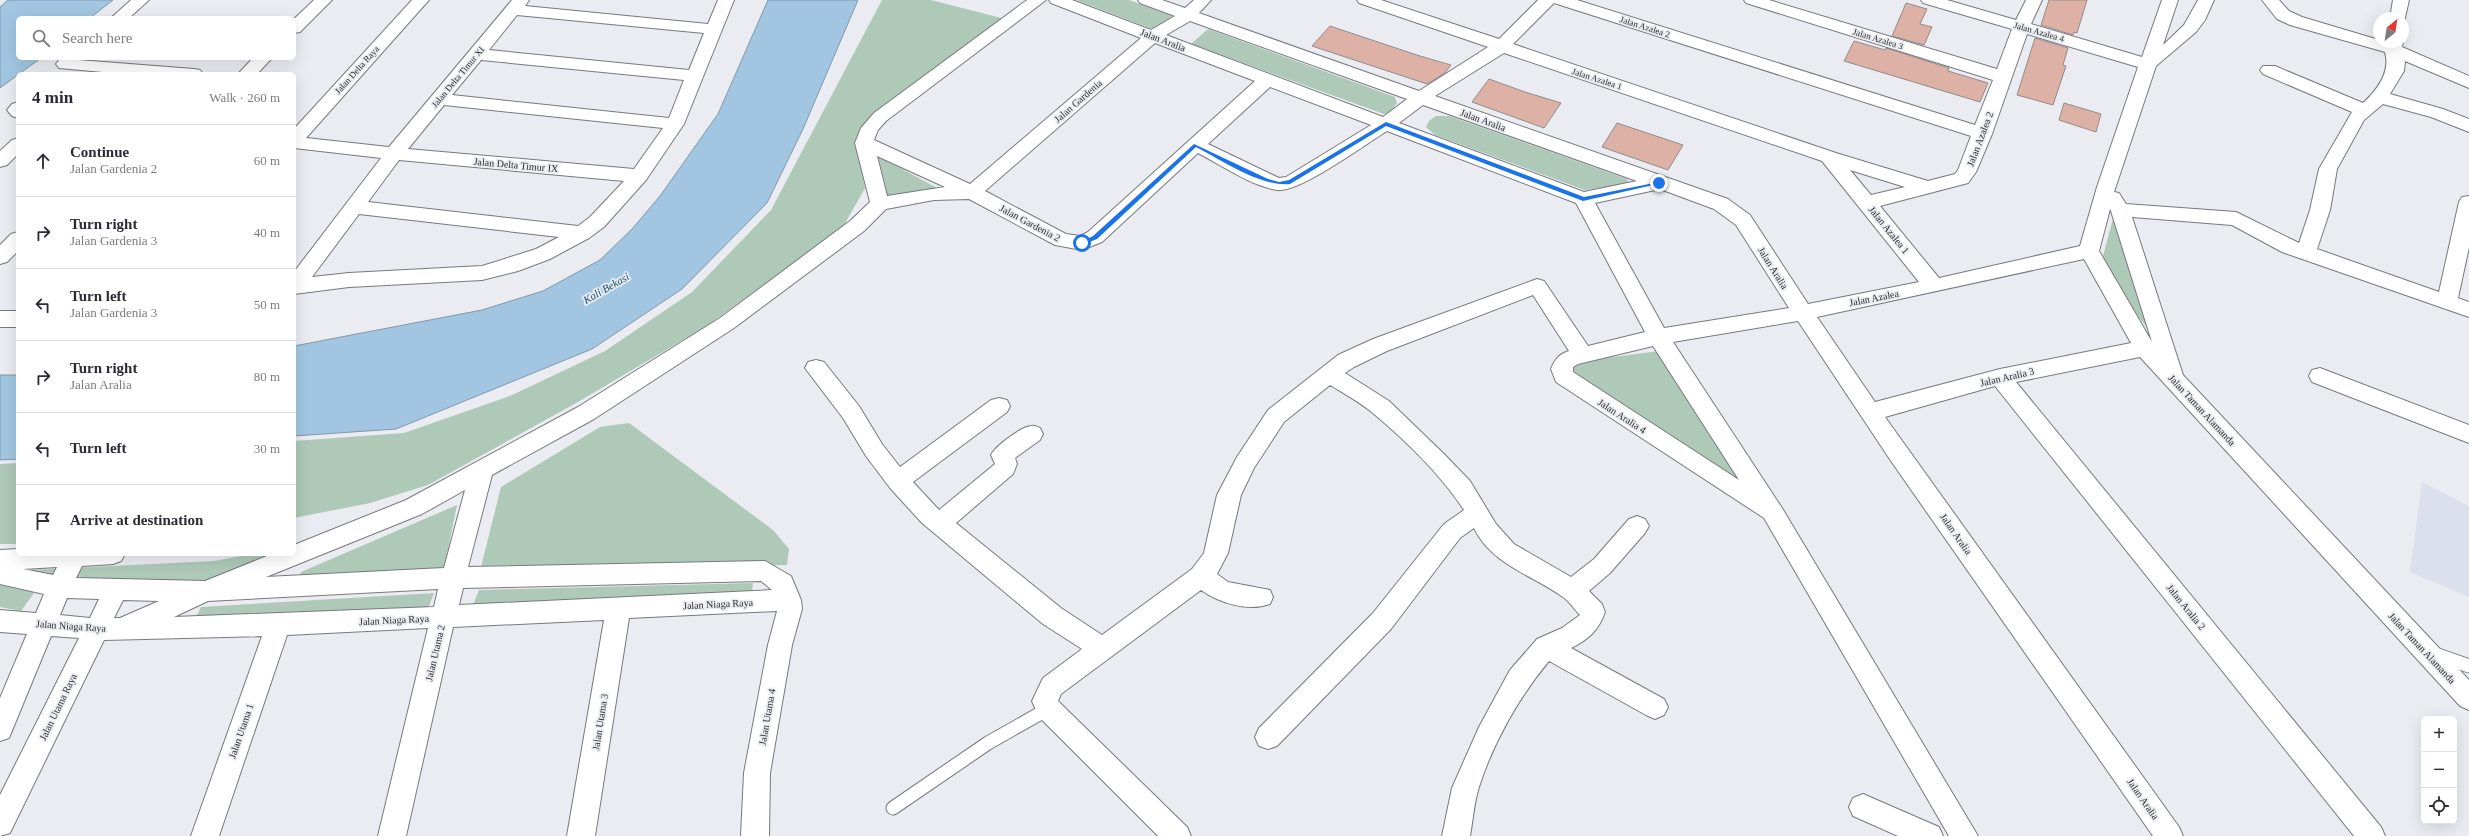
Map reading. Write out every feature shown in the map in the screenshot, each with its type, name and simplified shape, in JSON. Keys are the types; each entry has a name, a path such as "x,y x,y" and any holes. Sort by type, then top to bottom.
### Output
{"street":[{"path":"121,16 140,0"},
{"path":"296,26 324,0"},
{"name":"Jalan Delta Raya","path":"296,139 421,0"},
{"path":"296,287 350,280 482,273 511,266 543,254 582,233 597,222 639,176 675,124 695,76 712,29 726,0"},
{"path":"880,204 864,143 870,128 880,117 1038,0"},
{"name":"Jalan Aralia","path":"1057,0 1583,199"},
{"name":"Jalan Aralia","path":"1146,0 1721,204 1734,212 1743,220 1801,313 1870,412 2170,836"},
{"name":"Jalan Gardenia","path":"972,192 1153,36 1188,15 1203,0"},
{"name":"Jalan Azalea 1","path":"1365,0 1501,47 1927,187"},
{"path":"1196,145 1266,180 1279,184 1290,182 1386,124 1420,98 1501,47 1547,0"},
{"name":"Jalan Azalea 2","path":"1560,0 1983,134"},
{"name":"Jalan Azalea 3","path":"1752,0 2003,77"},
{"name":"Jalan Azalea 4","path":"1929,0 2148,64"},
{"name":"Jalan Azalea 2","path":"1866,203 1961,179 1967,172 1983,134 2021,27 2034,0"},
{"path":"2089,250 2106,187 2170,0"},
{"path":"2148,64 2172,47 2185,33 2204,8 2206,0"},
{"path":"2270,0 2283,15 2296,21 2373,41"},
{"path":"2399,12 2401,0"},
{"path":"517,5 712,29"},
{"name":"Jalan Delta Timur XI","path":"296,284 394,154 517,5"},
{"path":"2306,252 2320,210 2328,169 2354,123 2364,110 2380,97 2395,71 2397,62 2394,48"},
{"path":"2397,48 2461,80"},
{"path":"478,54 695,76"},
{"path":"249,72 261,60"},
{"path":"64,65 165,72"},
{"path":"2269,70 2364,110"},
{"name":"Jalan Gardenia 2","path":"864,143 972,192 1062,240 1082,243 1095,237 1268,79"},
{"path":"2380,97 2437,113 2469,126"},
{"path":"439,99 675,124"},
{"name":"Jalan Delta Timur IX","path":"296,141 394,154 639,176"},
{"path":"0,161 16,146"},
{"name":"Jalan Azalea 1","path":"1829,156 1934,286"},
{"path":"1659,183 1583,199 1658,337 1774,515 1964,836"},
{"path":"2106,187 2120,210 2176,382"},
{"path":"296,555 414,508 586,413 727,323 857,226 880,204 934,194 972,192"},
{"path":"2447,302 2469,202"},
{"path":"353,207 582,233"},
{"path":"2120,210 2236,219 2289,247 2469,310"},
{"path":"0,257 16,241"},
{"name":"Jalan Azalea","path":"1658,337 1801,313 1934,286 2089,250"},
{"name":"Jalan Taman Alamanda","path":"2089,250 2145,348 2469,698"},
{"path":"1176,836 1048,709 1045,702 1052,686 1201,576 1211,565 1216,553 1229,495 1245,463 1276,416 1346,361 1380,345 1538,286 1573,338 1582,355"},
{"path":"0,319 16,319"},
{"name":"Jalan Aralia 4","path":"1658,337 1582,355 1564,363 1562,369 1564,376 1774,515"},
{"name":"Jalan Aralia 3","path":"1870,412 2000,377 2145,348"},
{"path":"816,368 851,412 874,450 898,481 939,524 1052,616 1102,649"},
{"path":"1330,374 1381,407 1436,460 1462,488 1478,512 1487,531 1506,551 1572,590 1591,609 1592,616 1571,636 1546,647 1519,678 1488,736 1465,788 1456,836"},
{"path":"2320,376 2469,434"},
{"name":"Jalan Aralia 2","path":"2000,377 2371,836"},
{"path":"898,481 999,406"},
{"path":"939,524 1004,468 1006,464 1002,455 1032,434"},
{"name":"Jalan Utama 2","path":"392,836 443,618 482,470"},
{"path":"1268,737 1382,621 1452,531 1478,512"},
{"path":"1572,590 1602,566 1637,526"},
{"path":"296,541 345,536"},
{"path":"0,560 75,556"},
{"path":"0,729 59,587 75,556"},
{"path":"122,630 206,591 294,556"},
{"path":"0,574 59,587 116,590 206,591 454,578 765,571 782,583 789,600"},
{"path":"1201,576 1223,592 1261,597"},
{"name":"Jalan Utama Raya","path":"0,824 116,590"},
{"name":"Jalan Niaga Raya","path":"0,621 97,630 122,630 443,618 789,600"},
{"name":"Jalan Utama 4","path":"755,836 757,773 780,645 790,609 789,600"},
{"name":"Jalan Utama 3","path":"581,836 618,609"},
{"name":"Jalan Utama 1","path":"205,836 278,625"},
{"path":"1546,647 1655,708"},
{"path":"1863,807 1929,836"}],"lane":[{"path":"2425,650 2469,666"},
{"path":"893,808 976,752 1031,717 1048,709"}],"shaded area":[{"path":"2422,482 2469,506 2469,597 2410,572"}],"green space":[{"path":"882,0 931,0 1005,19 873,119 857,150 865,188 843,227 708,325 578,402 428,485 370,503 296,518 296,441 404,433 510,396 605,351 692,292 771,210"},
{"path":"1076,0 1129,0 1172,16 1155,30"},
{"path":"1208,29 1395,97 1397,103 1391,111 1384,114 1191,44"},
{"path":"1436,116 1449,116 1627,179 1629,184 1585,190 1435,135 1426,127 1429,121"},
{"path":"878,156 937,188 931,191 882,196 873,160"},
{"path":"2114,215 2158,341 2113,285 2103,256"},
{"path":"1660,351 1750,490 1571,377 1570,369 1580,361"},
{"path":"629,423 773,530 789,549 787,565 480,571 501,487 600,427"},
{"path":"16,463 16,544 0,544 0,464"},
{"path":"457,505 444,569 297,580 301,572"},
{"path":"241,556 285,556 237,577 101,590 32,576 28,570 214,561"},
{"path":"0,583 30,589 34,593 21,611 0,607"},
{"path":"753,583 752,592 473,605 479,590"},
{"path":"434,593 428,609 193,623 201,607"}],"water":[{"path":"8,0 113,0 93,16 16,16 16,60 38,60 22,72 16,72 16,76 0,88 0,7"},
{"name":"Kali Bekasi","path":"768,0 858,0 803,129 767,203 682,289 592,349 396,429 296,436 296,346 482,310 543,291 600,260 632,229 660,196 718,114"},
{"path":"0,375 16,375 16,459 0,460"}],"building":[{"path":"2049,0 2087,0 2077,33 2074,32 2073,35 2041,25"},
{"path":"1906,3 1927,9 1920,24 1932,27 1924,45 1892,36"},
{"path":"1330,26 1451,65 1445,73 1427,84 1312,46"},
{"path":"2035,38 2068,48 2063,65 2066,66 2053,105 2017,95"},
{"path":"1854,41 1885,50 1886,48 1949,68 1948,71 1988,83 1980,102 1844,61"},
{"path":"1489,79 1561,103 1544,128 1472,102"},
{"path":"2064,103 2101,114 2096,132 2059,120"},
{"path":"1617,123 1683,145 1668,170 1602,147"}],"route":[{"path":"1082,243 1095,237 1196,145 1266,180 1279,184 1290,182 1386,124 1583,199 1659,183"}]}
